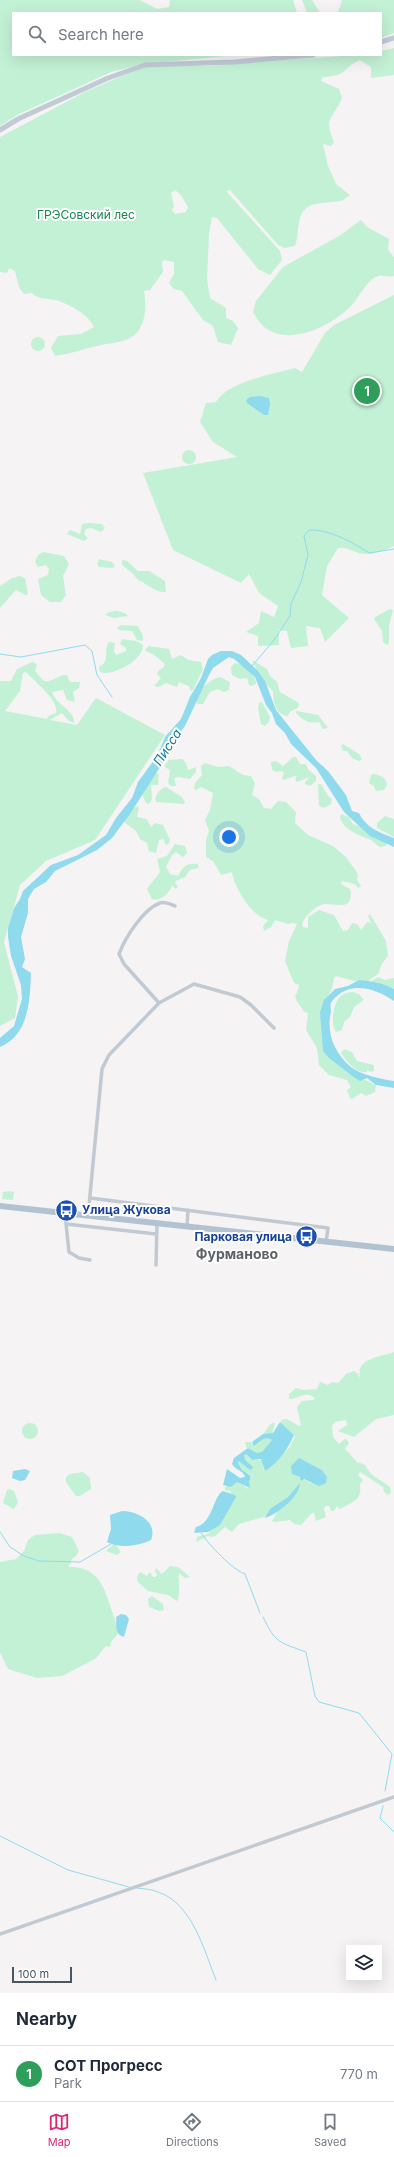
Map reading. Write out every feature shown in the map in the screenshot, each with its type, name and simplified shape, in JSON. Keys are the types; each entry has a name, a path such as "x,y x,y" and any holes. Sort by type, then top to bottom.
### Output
{"main road":[{"path":"382,42 394,38"},
{"path":"0,130 18,119 103,80 145,65 235,62 302,56"},
{"path":"0,1206 394,1249"}],"street":[{"path":"159,1003 124,964 119,954 124,941 136,924 153,907 160,903 167,902 175,906"},
{"path":"88,1216 102,1069 109,1055 159,1003 194,984 240,997 251,1005 274,1028"},
{"path":"90,1198 328,1228 326,1242"},
{"path":"187,1227 188,1210"},
{"path":"65,1213 69,1252 79,1258 90,1260"},
{"path":"156,1265 157,1223"},
{"path":"66,1224 156,1234"},
{"path":"0,1934 394,1797"}],"green space":[{"path":"0,0 140,0 157,9 169,7 170,0 293,0 297,12 12,12 12,56 226,56 144,64 111,72 17,115 0,126"},
{"path":"302,0 312,0 319,12 307,12"},
{"path":"342,0 394,0 394,33 382,38 382,12 338,12"},
{"name":"ГРЭСовский лес","path":"394,48 394,75 371,78 371,67 360,60 337,75 323,77 321,81 339,89 342,98 329,122 329,127 334,142 331,146 323,144 328,166 336,184 350,195 341,201 315,204 306,209 300,216 295,246 284,248 278,245 230,190 226,191 280,251 282,260 270,275 258,269 217,218 212,217 209,234 207,279 210,298 226,308 226,318 233,321 238,328 231,345 218,342 213,326 203,320 182,291 174,289 169,283 174,274 174,262 164,260 162,262 163,272 150,290 144,291 144,317 142,324 135,334 122,341 55,356 51,348 58,336 81,334 94,327 88,318 67,304 56,300 40,298 32,293 24,294 19,287 15,271 9,268 7,273 0,272 0,137 87,91 145,66 208,66 342,56 382,56 382,51","holes":["175,190 181,195 188,207 186,212 175,214 172,210 174,206 171,193"]},
{"path":"361,220 367,227 389,239 388,250 394,257 394,276 379,276 374,278 366,285 350,307 327,324 313,330 299,334 285,335 273,332 262,325 253,312 256,301 283,267 339,236"},
{"path":"394,295 394,546 382,551 368,554 338,548 327,566 322,595 349,618 325,642 320,628 306,626 308,646 291,648 287,631 279,630 279,645 258,646 258,636 246,632 259,623 261,611 274,617 278,606 259,593 249,574 241,583 173,550 143,473 237,457 213,442 200,422 206,403 216,402 230,389 263,376 295,368 302,372 325,333 334,325"},
{"path":"35,337 41,337 45,341 45,347 41,351 35,351 31,347 31,341"},
{"path":"186,450 192,450 196,454 196,460 192,464 186,464 182,460 182,454"},
{"path":"82,524 102,524 105,528 101,532 91,528 86,529 84,534 88,538 84,541 67,534 70,530 80,534"},
{"path":"43,552 64,556 69,564 63,576 66,595 61,602 50,602 41,595 38,579 48,575 49,569 46,565 38,567 35,562 38,555"},
{"path":"99,559 112,562 115,566 113,568 99,567 97,564"},
{"path":"122,560 127,561 138,571 149,571 165,581 166,592 155,590 138,580 122,565"},
{"path":"20,576 25,578 28,594 25,595 16,590 0,608 0,586 12,578"},
{"path":"390,609 393,610 389,626 389,643 387,645 383,642 382,631 374,619"},
{"path":"117,611 125,613 128,616 114,618 105,615 109,612"},
{"path":"121,625 138,626 143,636 143,641 137,640 132,631 119,630 117,628"},
{"path":"122,639 136,641 143,645 142,651 133,661 119,670 105,673 100,672 99,667 106,659 108,643 115,643 114,651 116,655 126,651 126,648 120,644"},
{"path":"148,646 169,649 172,659 181,655 188,660 201,662 203,669 193,690 191,691 189,686 179,682 177,687 166,683 159,687 154,686 161,678 157,674 158,671 164,667 165,664 153,654 145,651"},
{"path":"252,660 267,669 270,676 277,682 280,692 299,703 298,708 291,711 287,716 283,715 277,710 274,703 273,691 262,680"},
{"path":"32,662 37,664 35,671 44,681 50,681 67,675 70,682 80,682 79,688 73,692 75,702 67,700 63,690 52,692 57,700 72,715 74,723 69,721 62,713 50,720 77,725 96,698 165,735 95,840 46,861 20,885 4,942 18,997 15,1018 0,1026 0,681 11,681 17,669","holes":["26,672 45,691 54,703 56,713 48,716 47,719 5,711 20,691 23,673"]},
{"path":"235,663 242,665 249,670 256,681 256,684 251,686 249,685 247,678 240,679 232,675 231,667"},
{"path":"220,677 230,682 229,690 224,692 218,689 210,692 203,704 197,704 198,695 204,687 212,680"},
{"path":"262,702 270,717 269,722 265,726 261,724 258,708 259,703"},
{"path":"297,711 318,715 328,728 323,729 319,722 305,720 295,712"},
{"path":"343,744 359,754 362,759 360,761 353,759 347,751 343,751 341,746"},
{"path":"293,757 296,757 300,764 306,764 308,769 316,776 316,781 310,786 305,784 305,782 310,777 297,782 295,780 297,775 284,780 282,778 284,773 282,771 276,772 272,770 271,762 276,761 283,766"},
{"path":"182,759 186,763 188,770 196,767 196,772 190,779 179,777 174,778 176,786 171,786 168,783 170,770 165,767 165,765 169,760"},
{"path":"205,763 218,767 229,766 243,775 251,776 255,783 252,795 259,799 264,808 271,809 278,801 286,802 296,812 295,823 308,835 333,846 346,857 358,874 357,880 361,886 358,888 355,884 342,881 341,884 350,889 350,901 347,904 325,904 318,906 311,911 302,924 303,927 308,928 308,917 319,910 334,915 343,931 348,930 352,923 357,924 361,930 367,922 371,923 368,916 370,914 386,941 388,956 381,965 379,973 368,981 358,982 336,976 334,978 332,989 327,998 327,1032 347,1072 376,1085 375,1092 366,1096 361,1093 352,1099 350,1098 347,1090 351,1087 347,1080 329,1075 319,1065 317,1048 306,1030 308,1013 304,1011 295,998 299,985 294,983 285,961 289,941 297,924 288,924 275,920 271,927 264,931 263,926 268,920 262,918 250,907 240,893 233,878 232,872 221,875 213,861 206,857 206,840 209,831 205,820 210,810 213,793 201,787 196,790 194,788 195,783 202,775 201,766"},
{"path":"154,772 159,774 158,785 151,785 152,799 149,804 146,803 142,794"},
{"path":"373,774 384,778 387,785 384,790 376,791 374,786 369,783 371,775"},
{"path":"318,784 321,784 328,796 332,799 331,804 324,808 319,806"},
{"path":"166,787 182,797 185,802 184,804 156,802 158,793"},
{"path":"138,806 137,817 147,819 151,827 155,823 163,825 170,840 168,845 165,844 164,839 159,840 156,853 149,851 147,843 140,839 136,831 124,822 133,808"},
{"path":"341,814 349,817 353,824 361,827 387,844 380,847 369,839 351,831 343,824 340,816"},
{"path":"385,816 394,819 394,837 377,828 377,823"},
{"path":"175,844 185,846 187,853 183,857 176,852 172,855 166,867 170,874 178,876 183,868 190,864 197,864 199,866 198,868 190,870 185,877 176,881 175,883 178,887 176,889 172,886 167,894 161,898 155,900 152,899 147,889 160,872 157,859 167,856"},
{"path":"378,977 385,980 394,978 394,989 370,982"},
{"path":"353,992 359,994 364,1000 354,1007 350,1017 344,1022 342,1030 336,1032 333,1024 333,1013 336,1003 342,995"},
{"path":"344,1049 352,1052 357,1061 374,1065 374,1071 371,1072 367,1070 367,1072 363,1072 356,1069 341,1053"},
{"path":"3,1192 14,1192 13,1200 2,1199"},
{"path":"394,1352 394,1415 376,1419 354,1437 338,1431 347,1425 346,1420 335,1422 332,1426 333,1437 339,1444 345,1439 347,1440 349,1443 345,1449 357,1462 365,1465 371,1474 390,1487 391,1492 389,1495 384,1492 383,1487 360,1472 358,1475 363,1480 360,1484 360,1494 358,1497 353,1502 340,1509 337,1506 334,1511 331,1511 329,1506 326,1506 324,1508 326,1517 316,1521 314,1513 312,1513 301,1525 294,1524 290,1520 272,1521 279,1509 289,1501 267,1516 239,1524 232,1532 225,1527 214,1537 208,1536 196,1542 197,1537 208,1534 233,1496 230,1491 225,1490 225,1487 237,1481 248,1489 250,1486 247,1479 252,1477 251,1475 244,1472 237,1463 239,1460 244,1462 249,1469 252,1469 243,1459 244,1454 246,1454 251,1460 262,1460 264,1471 289,1448 295,1436 281,1423 281,1420 287,1419 299,1426 301,1425 297,1407 302,1401 313,1400 315,1398 305,1395 289,1399 289,1394 296,1388 304,1390 317,1389 320,1382 328,1385 332,1382 338,1383 346,1374 354,1371 358,1374 359,1379 362,1365 370,1359","holes":["308,1463 322,1470 327,1477 311,1483 295,1475"]},
{"path":"30,1423 36,1425 38,1431 36,1437 30,1439 24,1437 22,1431 24,1425"},
{"path":"272,1423 275,1423 272,1441 263,1452 258,1454 246,1447 245,1442 251,1442 252,1444 259,1440"},
{"path":"83,1472 90,1478 91,1489 80,1496 76,1496 66,1482 66,1477 70,1474"},
{"path":"9,1489 14,1491 18,1502 14,1509 3,1503 7,1490"},
{"path":"59,1533 72,1537 79,1551 72,1559 69,1567 87,1570 93,1574 103,1586 116,1622 118,1634 111,1642 110,1647 106,1646 95,1659 62,1676 37,1678 8,1669 0,1652 0,1562 16,1559 24,1551 28,1540 35,1535"},
{"path":"115,1543 121,1552 117,1555 106,1551"},
{"path":"170,1566 178,1567 190,1577 185,1578 179,1573 179,1592 177,1601 168,1595 148,1591 138,1582 137,1577 140,1572 147,1576 150,1572 153,1577 155,1577 157,1575 155,1571 156,1568 162,1574"},
{"path":"152,1596 163,1604 164,1610 159,1611 149,1607 148,1599"}],"water":[{"path":"260,396 269,398 270,404 268,415 264,415 247,403 246,400 250,397"},
{"name":"Писса","path":"221,651 232,651 241,655 257,670 265,681 276,710 316,760 328,771 346,795 352,811 359,813 369,826 394,838 394,847 370,836 344,812 316,768 291,744 285,733 276,724 272,713 266,705 255,677 234,659 229,657 213,668 185,726 167,751 162,764 130,814 112,838 97,850 55,871 46,882 34,889 28,899 28,913 21,937 25,959 22,967 31,973 30,994 26,1016 17,1034 10,1041 0,1047 0,1038 14,1026 22,999 21,985 11,956 8,928 14,908 23,891 51,865 78,855 106,835 116,818 132,798 138,782 157,756 165,737 181,719 190,697 201,678 208,659 212,655"},
{"path":"359,980 386,985 394,989 394,1001 381,993 366,989 358,988 344,991 332,1001 331,1004 330,1027 333,1042 340,1055 351,1067 355,1070 377,1078 394,1081 394,1088 376,1085 367,1078 360,1081 329,1058 323,1051 320,1012 324,1000 335,989 348,986"},
{"path":"280,1422 294,1435 286,1450 278,1460 265,1471 261,1459 252,1460 246,1454 244,1455 245,1460 253,1467 252,1469 250,1470 239,1461 238,1463 242,1470 251,1476 249,1481 250,1488 237,1482 231,1487 223,1485 227,1469 240,1478 245,1477 243,1473 232,1464 234,1458 248,1448 257,1453 262,1452 272,1440 267,1438 254,1446 252,1442 263,1434 273,1433"},
{"path":"299,1458 322,1470 327,1477 326,1483 319,1486 304,1479 301,1481 300,1477 292,1474 291,1466"},
{"path":"25,1469 30,1471 25,1480 20,1481 12,1478 13,1471"},
{"path":"300,1483 299,1488 292,1499 282,1509 265,1518 270,1509 288,1497"},
{"path":"223,1491 235,1495 236,1497 220,1525 208,1532 194,1533 196,1527 202,1525 206,1520 217,1498"},
{"path":"122,1511 140,1515 149,1523 152,1528 151,1540 141,1544 129,1546 107,1542 111,1529 110,1515"},
{"path":"121,1614 126,1615 129,1619 124,1637 117,1631 116,1617"}],"waterway":[{"path":"252,666 274,640 290,616 291,604 301,582 308,555 304,536 309,530 317,530 332,534 369,553 394,549"},
{"path":"0,654 21,657 85,645 92,651 97,675 112,697"},
{"path":"0,1532 10,1547 24,1556 39,1561 80,1562 111,1544"},
{"path":"201,1533 234,1568 245,1574 260,1613"},
{"path":"263,1617 271,1632 279,1641 306,1652 315,1696 319,1702 359,1713 392,1754 385,1791"},
{"path":"383,1806 380,1818 394,1832"},
{"path":"0,1836 68,1870 129,1887"},
{"path":"137,1888 158,1892 170,1898 180,1906 195,1929 216,1980"}],"place":[{"name":"СОТ Прогресс","path":"367,391"},
{"name":"Улица Жукова","path":"67,1210"},
{"name":"Парковая улица","path":"307,1237"}],"district":[{"name":"Фурманово","path":"237,1254"}]}
